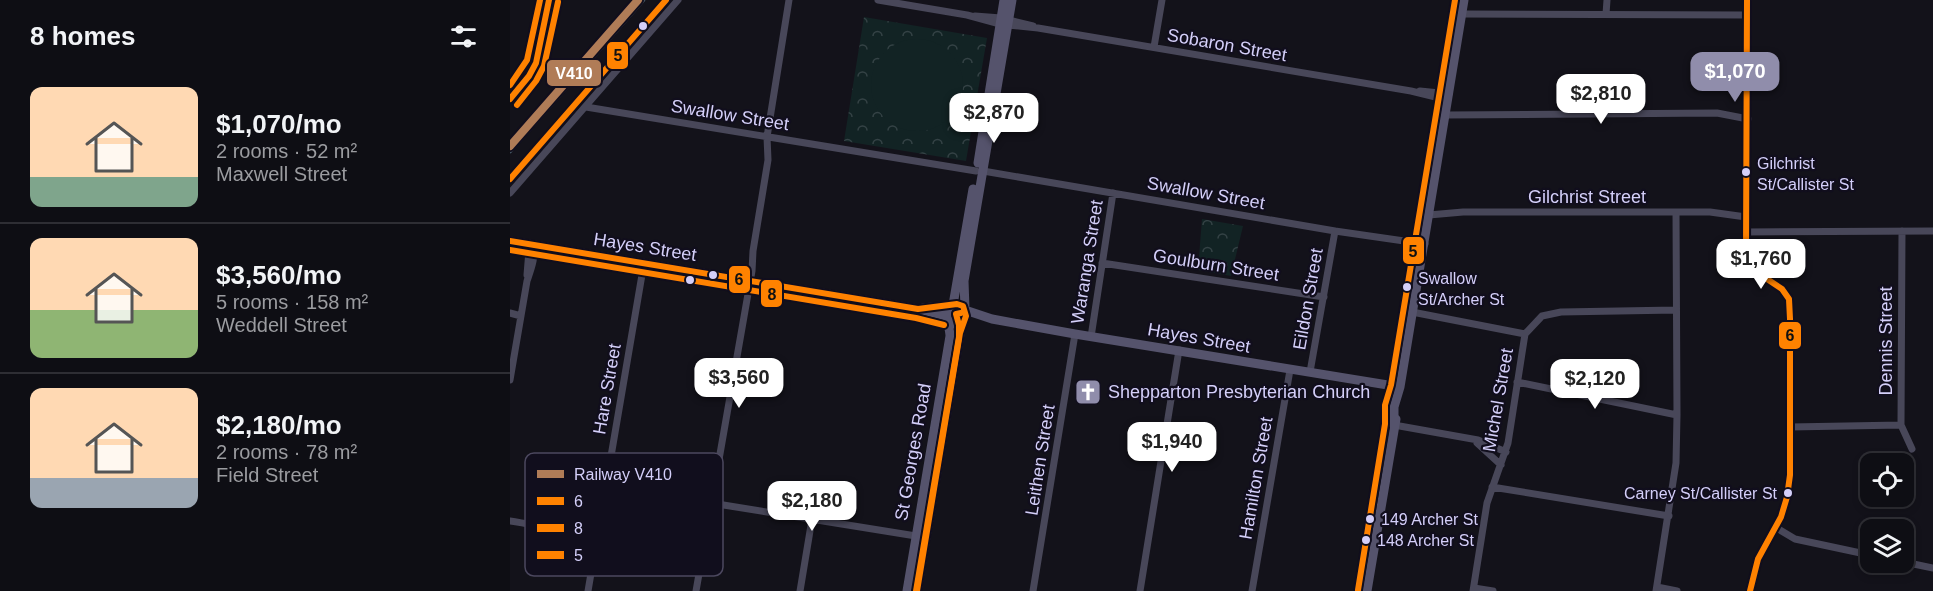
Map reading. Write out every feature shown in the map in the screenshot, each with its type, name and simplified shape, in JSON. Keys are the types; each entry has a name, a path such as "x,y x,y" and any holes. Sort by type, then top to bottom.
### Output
{"street":[{"path":"529,76 538,57 549,0"},
{"path":"510,99 546,51 557,0"},
{"path":"510,193 678,0"},
{"path":"720,453 744,312 742,306 768,160 767,137 789,0"},
{"name":"Sobaron Street","path":"878,0 1004,22 1023,28 1038,28 1411,91 1447,104 1484,113 1748,115"},
{"path":"961,283 966,316 963,322 953,324 947,318 947,310 953,305 961,283 999,57 1004,22 1004,0"},
{"path":"1004,22 1012,0"},
{"path":"1154,47 1162,0"},
{"path":"1367,591 1394,425 1399,408 1400,387 1464,0"},
{"path":"1606,0 1606,14"},
{"path":"1747,0 1746,251 1750,264 1782,289 1789,299 1790,427 1790,474 1787,497 1780,517 1758,559 1750,591"},
{"path":"1462,14 1747,15"},
{"name":"Swallow Street","path":"586,107 1425,244"},
{"name":"Waranga Street","path":"1091,337 1113,193"},
{"name":"Gilchrist Street","path":"1430,210 1746,214"},
{"path":"1676,212 1676,463 1657,589 1677,591"},
{"name":"Eildon Street","path":"1310,372 1335,231"},
{"name":"Dennis Street","path":"1902,231 1900,425 1912,449"},
{"path":"1747,232 1933,231"},
{"name":"Hayes Street","path":"510,241 918,309 947,318"},
{"path":"510,380 527,281 529,250 533,245"},
{"name":"Hare Street","path":"611,453 644,263"},
{"name":"Goulburn Street","path":"1102,263 1324,297"},
{"path":"953,305 960,305 965,309"},
{"name":"Hayes Street","path":"918,309 953,305"},
{"name":"Hayes Street","path":"965,309 992,319 1091,337 1400,387"},
{"name":"Michel Street","path":"1473,589 1487,503 1506,452 1524,334 1542,316 1560,312 1676,310"},
{"path":"1412,312 1524,334"},
{"path":"510,313 521,315"},
{"name":"St Georges Road","path":"947,318 954,342"},
{"name":"Hayes Street","path":"963,322 992,319"},
{"name":"St Georges Road","path":"917,591 921,537 939,427 954,342 963,322"},
{"name":"Leithen Street","path":"1034,591 1075,334"},
{"path":"1140,591 1179,350"},
{"name":"Hamilton Street","path":"1252,591 1290,370"},
{"path":"1517,382 1677,415"},
{"path":"1394,425 1470,438 1506,452"},
{"path":"1790,427 1900,425"},
{"path":"1470,438 1501,465"},
{"path":"1492,487 1669,516"},
{"path":"723,504 921,537"},
{"path":"800,591 812,519"},
{"path":"510,521 525,523"},
{"path":"1775,527 1795,539 1860,553"},
{"name":"St Georges Road","path":"907,591 921,537"},
{"path":"1914,564 1933,568"},
{"name":"Hare Street","path":"588,591 590,576"},
{"path":"696,591 699,576"},
{"path":"1473,589 1493,591"}],"green space":[{"path":"864,17 987,38 966,161 844,141"},
{"path":"908,39 926,39 943,46 956,59 963,76 963,94 956,111 943,124 926,131 908,131 891,124 878,111 871,94 871,76 878,59 891,46"},
{"path":"1202,219 1243,226 1231,276 1198,270"}],"railway":[{"path":"510,151 643,0"}],"rail line":[{"name":"V410","path":"510,146 638,0"}],"transit line":[{"name":"5","path":"510,85 527,60 540,0"},
{"name":"6","path":"510,99 529,76 536,63 549,0"},
{"name":"5","path":"510,179 666,0"},
{"name":"5","path":"1358,590 1385,424 1385,405 1391,385 1455,0"},
{"name":"6","path":"1747,0 1746,251 1750,264 1782,289 1789,299 1790,319 1790,475 1787,497 1781,517 1758,559 1750,591"},
{"name":"8","path":"517,105 536,81 544,66 558,2"},
{"name":"6","path":"510,241 918,309 957,304 963,306 966,316 960,333 917,591"},
{"name":"8","path":"510,250 916,318 944,325"},
{"name":"8","path":"916,591 959,337 956,314 961,313"}],"place":[{"name":"Gilchrist St/Callister St","path":"1746,172"},
{"name":"Swallow St/Archer St","path":"1407,287"},
{"name":"Shepparton Presbyterian Church","path":"1088,392"},
{"name":"Carney St/Callister St","path":"1788,493"},
{"name":"149 Archer St","path":"1370,519"},
{"name":"148 Archer St","path":"1366,540"}]}
